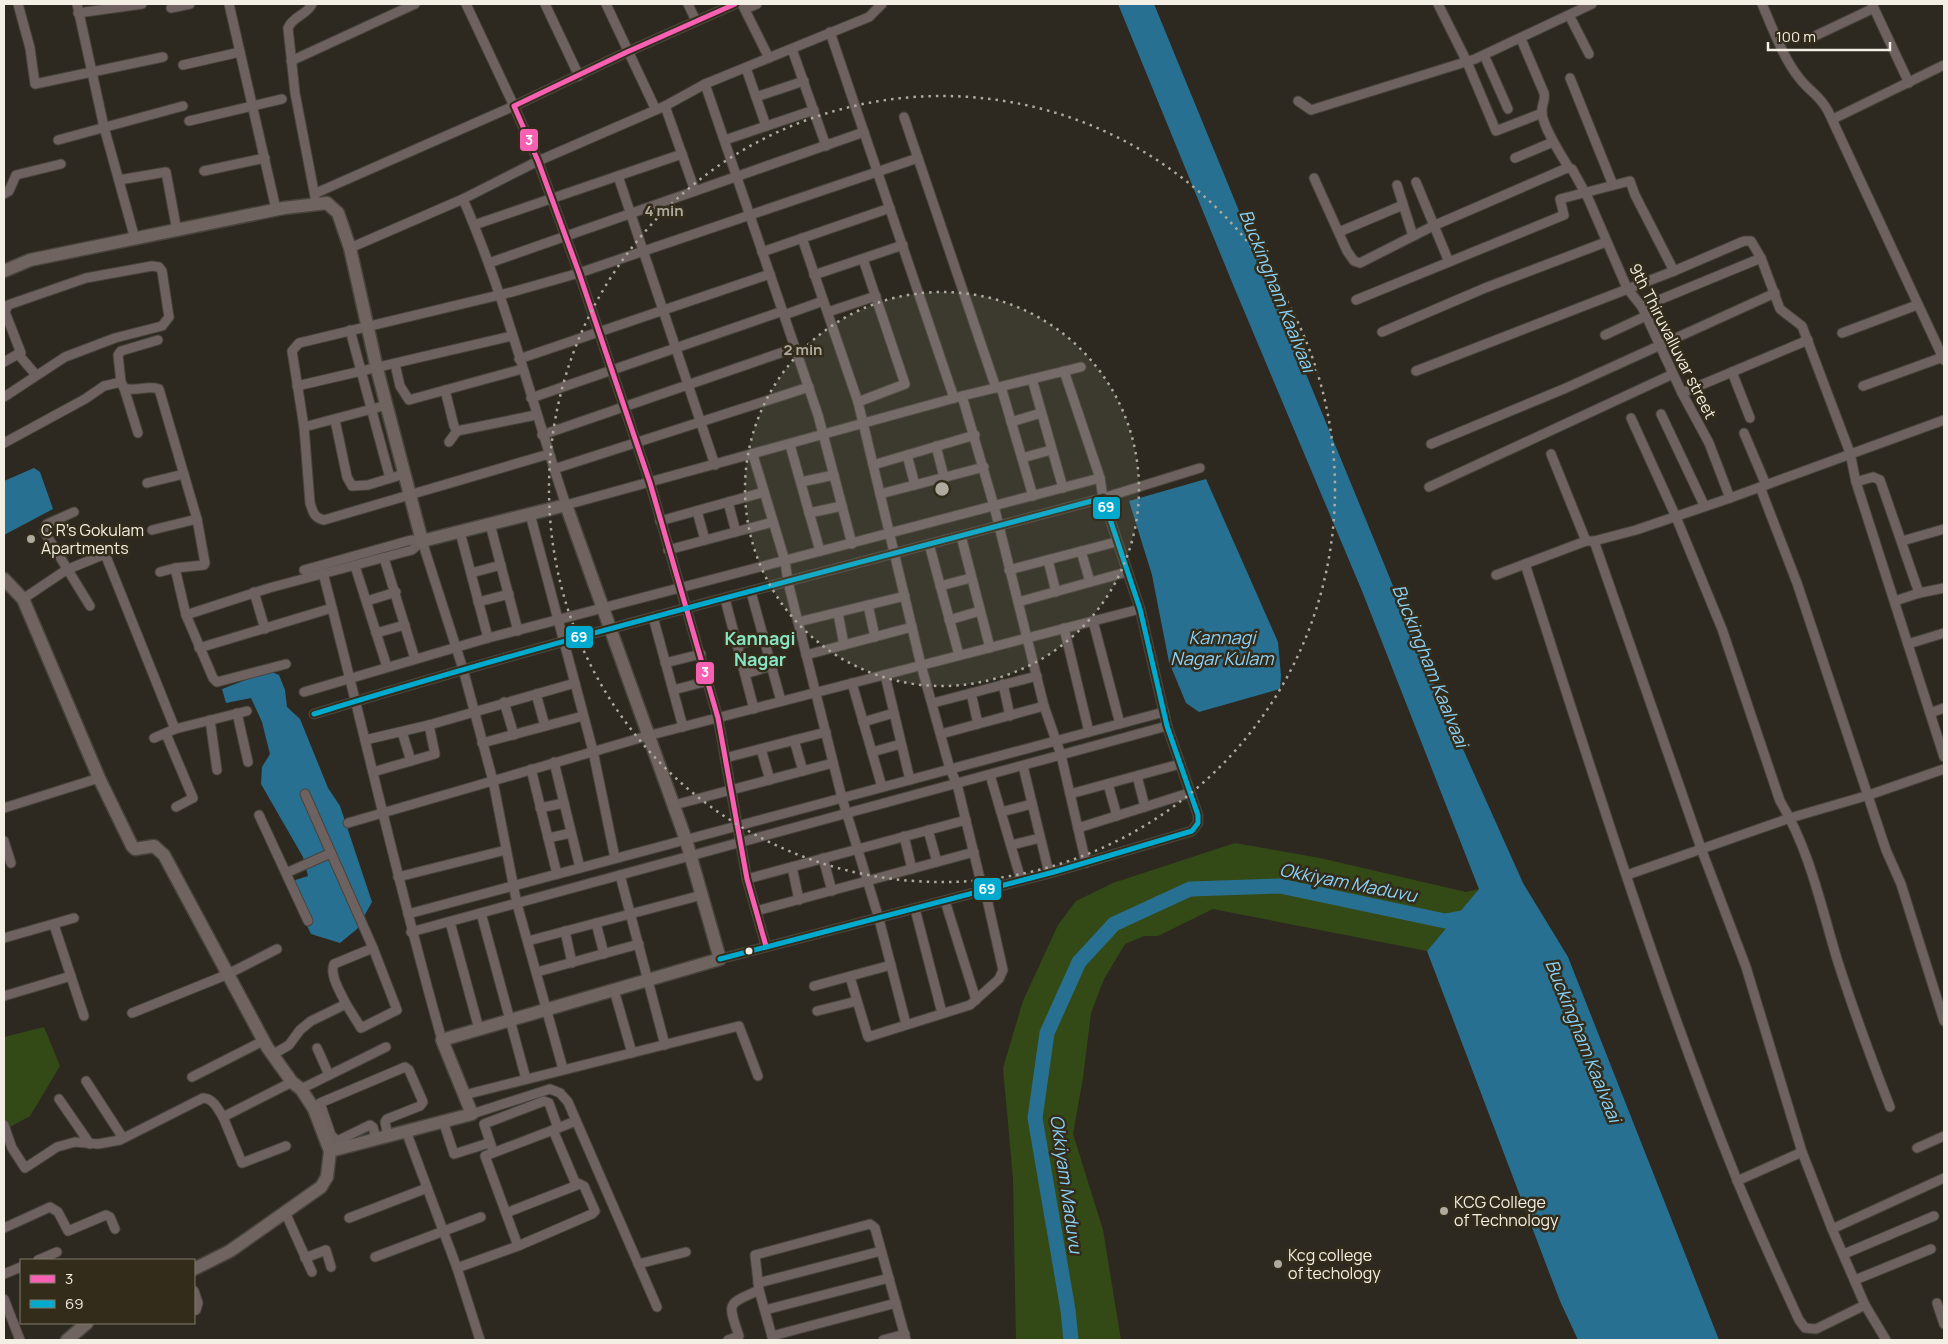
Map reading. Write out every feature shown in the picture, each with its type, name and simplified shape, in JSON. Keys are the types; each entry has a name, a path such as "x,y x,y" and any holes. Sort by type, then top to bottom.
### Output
{"street":[{"path":"18,4 30,48 35,84 163,56"},
{"path":"135,239 104,126 78,8 142,4"},
{"path":"171,8 190,4"},
{"path":"229,4 276,209"},
{"path":"312,4 306,12 291,22 288,28 291,61 315,198"},
{"path":"291,61 415,4"},
{"path":"466,4 538,161 579,273 650,482 668,550 701,654 718,718 747,879 766,946"},
{"path":"545,4 579,76"},
{"path":"606,4 655,108"},
{"path":"688,4 696,21"},
{"path":"4,271 30,260 177,231 276,209 315,198 627,52 735,4"},
{"path":"758,4 744,6 769,58"},
{"path":"350,248 463,199 538,161 655,108 665,106 706,84 869,16 882,4"},
{"path":"1438,4 1467,62 1496,130 1542,113 1544,93 1521,39"},
{"path":"1298,101 1312,110 1467,62 1521,39 1592,4"},
{"path":"1762,4 1793,68 1806,86 1822,98 1833,119 1943,358 1863,386"},
{"path":"1817,35 1872,6 1910,83"},
{"path":"1569,15 1589,54"},
{"path":"830,32 903,246 958,397 975,435 1044,706 1061,755 1086,863"},
{"path":"792,48 826,146"},
{"path":"183,65 240,52"},
{"path":"1484,55 1508,109"},
{"path":"1833,119 1944,65"},
{"path":"746,68 766,126"},
{"path":"1570,78 1613,185"},
{"path":"756,97 804,81"},
{"path":"706,84 809,387 824,435 852,544"},
{"path":"189,121 282,99"},
{"path":"58,140 183,106"},
{"path":"665,106 695,191"},
{"path":"725,140 814,110"},
{"name":"9th Thiruvalluvar street","path":"1542,113 1553,142 1569,168 1573,171 1586,195 1627,288 1644,312 1682,393 1709,443 1730,498"},
{"path":"904,117 1011,422 1033,496"},
{"path":"488,263 864,132"},
{"path":"1515,158 1553,142"},
{"path":"474,225 682,154"},
{"path":"204,171 265,158"},
{"path":"549,454 324,520 318,519 313,513 310,503 304,427 292,351 299,343 579,273 877,170 918,158"},
{"path":"4,194 9,191 16,176 61,164"},
{"path":"1314,178 1354,261 1360,263 1433,226 1569,168"},
{"path":"119,180 166,172 177,231"},
{"path":"618,176 714,465"},
{"path":"1356,300 1564,214 1560,199 1586,195 1630,181 1635,195 1674,271"},
{"path":"1416,182 1449,262"},
{"path":"1397,186 1414,236"},
{"path":"315,198 334,207 350,248 377,369 409,495 463,669 492,781 517,904 563,1070"},
{"path":"463,199 500,294 542,435 647,736 692,857 720,959"},
{"path":"1339,232 1403,204"},
{"path":"762,252 890,208"},
{"path":"802,238 858,402 912,627 950,769 957,784 1003,970 999,979 976,1000 965,1007 868,1037 850,977"},
{"path":"1416,371 1674,271 1744,241 1748,240 1754,243 1780,309 1802,326 1850,453 1856,482 1944,757"},
{"path":"1382,332 1485,288 1606,242"},
{"path":"814,275 903,246"},
{"path":"1605,335 1644,312 1761,258"},
{"path":"858,402 905,384 863,259"},
{"path":"4,362 21,353 5,312 8,305 86,278 152,266 159,267 162,271 169,317 162,326 115,338 65,357 4,397"},
{"path":"519,359 770,274"},
{"path":"1431,444 1566,388 1632,356 1660,347 1775,293"},
{"path":"828,312 876,296"},
{"path":"531,398 612,369 823,300"},
{"path":"1842,333 1917,305"},
{"path":"350,330 370,410 390,478"},
{"path":"297,386 377,369 512,336"},
{"path":"138,433 123,385 118,355 121,351 158,340"},
{"path":"1682,393 1808,340"},
{"path":"542,435 624,405 795,348"},
{"path":"18,354 36,375"},
{"path":"395,364 400,386 408,400 522,369"},
{"path":"304,570 411,540 422,541 566,505 958,397 1080,367"},
{"path":"442,1040 766,946 879,919 1086,863 1192,831 1198,823 1198,815 1167,726 1140,609 1116,542 1103,498 1100,478 1064,371"},
{"path":"1732,372 1750,418"},
{"path":"1429,487 1673,374"},
{"path":"1032,379 1063,488"},
{"path":"4,443 85,399 104,386 123,385 132,391 151,387 159,389 197,519 204,565 174,568 160,572"},
{"path":"554,468 637,444 809,387"},
{"path":"445,390 457,431"},
{"path":"304,427 387,405"},
{"path":"1011,422 1041,413"},
{"path":"1662,414 1704,505"},
{"path":"449,442 457,431 536,415"},
{"path":"1631,418 1676,516 1722,629 1780,801 1790,818 1890,1107"},
{"path":"335,420 347,477 352,486 368,485 404,474"},
{"path":"1496,575 1590,541 1730,498 1944,420"},
{"path":"1744,433 1797,583 1944,1021"},
{"path":"873,465 975,435"},
{"path":"790,444 820,552"},
{"path":"936,446 944,477"},
{"path":"1022,458 1051,450"},
{"path":"753,454 785,561 788,582 842,798 879,919 906,1024"},
{"path":"1551,454 1590,541 1746,967 1802,1152 1865,1306 1886,1340"},
{"path":"908,455 915,485"},
{"path":"880,494 984,467"},
{"path":"314,714 463,669 1103,498 1200,468"},
{"path":"147,483 184,474"},
{"path":"801,482 834,475"},
{"path":"1856,482 1873,477 1880,480 1919,593"},
{"path":"304,692 488,638 1100,478"},
{"path":"660,521 764,492"},
{"path":"728,502 736,532"},
{"path":"809,513 842,506"},
{"path":"74,512 44,527 44,531 66,570 90,606"},
{"path":"696,512 705,540"},
{"path":"530,514 593,751 615,858"},
{"path":"152,530 197,519"},
{"path":"668,550 773,522"},
{"path":"490,524 518,631"},
{"path":"1902,541 1944,529"},
{"path":"460,532 488,638"},
{"path":"961,536 990,648"},
{"path":"186,615 254,592 412,550 422,541"},
{"path":"1009,570 1116,542"},
{"path":"929,544 959,655"},
{"path":"1081,551 1090,582"},
{"path":"23,599 66,570 106,554 175,728"},
{"path":"384,558 415,659"},
{"path":"1048,560 1056,592"},
{"path":"1524,564 1636,906 1737,1181 1802,1326 1810,1330 1816,1330 1865,1306"},
{"path":"471,573 501,565"},
{"path":"355,566 387,668"},
{"path":"174,568 186,615 212,678 217,682 286,664"},
{"path":"1018,602 1127,572"},
{"path":"323,573 357,701 372,772 411,932 442,1040 472,1114"},
{"path":"940,586 971,578"},
{"path":"4,579 23,599 99,778 132,846 135,849 154,846 164,855 226,975 264,1041 314,1109 330,1151 327,1177 321,1187 230,1252 195,1269"},
{"path":"1895,601 1919,593 1944,588"},
{"path":"254,592 265,629"},
{"path":"367,601 396,592"},
{"path":"751,592 781,701"},
{"path":"478,602 509,594"},
{"path":"798,622 905,596"},
{"path":"725,599 754,709"},
{"path":"868,605 875,637"},
{"path":"199,648 332,608"},
{"path":"348,823 647,736 1140,609"},
{"path":"950,620 980,612"},
{"path":"838,613 844,645"},
{"path":"653,617 683,727"},
{"path":"1093,621 1120,724"},
{"path":"376,633 405,625"},
{"path":"806,655 912,627"},
{"path":"1064,628 1089,732"},
{"path":"1908,644 1944,633"},
{"path":"737,645 764,638"},
{"path":"665,663 701,654"},
{"path":"745,674 771,666"},
{"path":"884,675 910,780"},
{"path":"933,703 1037,676"},
{"path":"673,690 708,681"},
{"path":"365,740 429,725 575,683"},
{"path":"852,683 882,787"},
{"path":"1003,684 1010,716"},
{"path":"971,693 978,724"},
{"path":"536,694 545,726"},
{"path":"504,702 514,734"},
{"path":"941,734 1044,706"},
{"path":"1930,713 1944,708"},
{"path":"154,738 166,734 175,728 242,712 248,762"},
{"path":"408,914 1164,712"},
{"path":"864,722 894,713"},
{"path":"482,743 583,716"},
{"path":"210,720 218,770"},
{"path":"372,772 435,754 429,725"},
{"path":"411,932 692,857 1167,726"},
{"path":"402,732 411,761"},
{"path":"725,758 826,732"},
{"path":"166,734 193,798 176,807"},
{"path":"794,740 803,771"},
{"path":"872,752 901,744"},
{"path":"761,749 770,780"},
{"path":"554,762 580,868"},
{"path":"674,805 834,763"},
{"path":"1070,794 1180,764"},
{"path":"1023,766 1048,873"},
{"path":"531,769 557,874"},
{"path":"1627,876 1702,851 1790,818 1869,795 1944,769"},
{"path":"990,775 1021,880"},
{"path":"1137,776 1145,807"},
{"path":"4,808 99,778"},
{"path":"1108,784 1117,816"},
{"path":"1078,828 1189,793"},
{"path":"305,794 373,948 397,1010 361,1028 346,1004 332,967 341,960 373,948"},
{"path":"540,808 564,802"},
{"path":"1001,812 1032,804"},
{"path":"259,815 308,921"},
{"path":"747,879 966,820"},
{"path":"928,830 936,862"},
{"path":"548,838 571,833"},
{"path":"904,836 912,869"},
{"path":"1011,845 1040,838"},
{"path":"4,841 11,863"},
{"path":"398,877 506,850"},
{"path":"756,911 974,852"},
{"path":"286,874 331,853"},
{"path":"823,858 832,891"},
{"path":"792,867 800,900"},
{"path":"620,876 665,1045"},
{"path":"528,941 702,895"},
{"path":"945,901 976,1000"},
{"path":"915,909 942,1013"},
{"path":"481,914 526,1079"},
{"path":"4,938 74,918"},
{"path":"450,922 479,1029"},
{"path":"596,923 604,954"},
{"path":"54,925 84,1016"},
{"path":"565,931 572,963"},
{"path":"537,972 639,944"},
{"path":"132,1013 226,975 277,949"},
{"path":"814,986 891,966"},
{"path":"4,996 71,976"},
{"path":"614,990 632,1053"},
{"path":"817,1011 857,1001"},
{"path":"272,1054 289,1045 300,1030 310,1021 346,1004"},
{"path":"464,1095 739,1026 758,1076"},
{"path":"192,1077 264,1041"},
{"path":"223,1117 297,1085 330,1075 386,1047"},
{"path":"317,1048 330,1075"},
{"path":"405,1067 409,1070 423,1102 420,1106 370,1125 337,1141 331,1135 320,1103 405,1067"},
{"path":"86,1081 124,1138"},
{"path":"330,1151 472,1114 550,1089 560,1093 568,1102 657,1307"},
{"path":"4,1125 12,1148 25,1168 56,1147 75,1142 98,1144 124,1138 202,1098 208,1098 223,1117 242,1163 286,1146"},
{"path":"59,1099 90,1144"},
{"path":"457,1268 518,1246 595,1211 584,1186 575,1182 549,1103 544,1101 484,1124 491,1147 486,1158 518,1246"},
{"path":"382,1137 387,1119"},
{"path":"443,1121 454,1154 491,1147 556,1129 576,1121"},
{"path":"370,1125 382,1137"},
{"path":"406,1131 457,1268 480,1340"},
{"path":"1917,1148 1944,1136"},
{"path":"1737,1181 1802,1152"},
{"path":"1832,1229 1944,1178"},
{"path":"506,1213 580,1184"},
{"path":"349,1218 427,1188"},
{"path":"4,1228 50,1207 58,1212 68,1231 106,1215 110,1217 115,1229"},
{"path":"285,1212 312,1272"},
{"path":"1844,1254 1934,1216"},
{"path":"375,1257 482,1217"},
{"path":"883,1340 906,1337 875,1228 870,1224 755,1255 758,1287 773,1338 896,1303"},
{"path":"1855,1280 1931,1249"},
{"path":"305,1258 326,1250 331,1267"},
{"path":"735,1339 730,1310 732,1304 737,1299 758,1287 881,1251"},
{"path":"40,1259 57,1252"},
{"path":"638,1264 686,1252"},
{"path":"4,1274 20,1267"},
{"path":"765,1310 889,1278"},
{"path":"195,1294 198,1303 196,1310"},
{"path":"4,1299 20,1340"},
{"path":"1936,1303 1944,1324"},
{"path":"67,1340 86,1324"}],"green space":[{"path":"1235,843 1320,858 1466,892 1479,889 1427,951 1213,909 1158,936 1144,936 1125,944 1104,979 1091,1013 1083,1078 1073,1134 1103,1230 1121,1340 1016,1340 1013,1178 1003,1068 1023,1001 1058,925 1076,901 1113,883"},
{"path":"44,1027 60,1066 30,1116 8,1128 4,1116 4,1037"}],"water":[{"name":"Buckingham Kaalvaai","path":"1118,4 1154,4 1428,671 1523,883 1568,957 1719,1340 1578,1340 1560,1301 1427,951 1479,889 1362,591 1234,287"},
{"path":"34,468 40,472 53,509 4,535 4,481"},
{"name":"Kannagi Nagar Kulam","path":"1206,479 1278,642 1281,676 1280,689 1199,712 1186,703 1169,662 1152,575 1129,501"},
{"path":"269,671 279,675 285,690 287,707 300,719 328,788 340,806 372,902 357,929 340,943 311,934 286,883 308,876 303,857 261,784 262,767 270,754 262,722 251,698 226,703 222,689"}],"waterway":[{"name":"Okkiyam Maduvu","path":"1071,1340 1068,1310 1035,1118 1047,1033 1079,962 1114,924 1190,889 1280,886 1445,921 1472,916"}],"transit line":[{"name":"3","path":"735,4 627,52 514,106 538,161 579,273 650,483 718,718 747,879 766,946"},
{"name":"69","path":"314,714 608,629 1103,498 1140,609 1167,726 1198,815 1198,823 1192,831 1054,872 720,959"}],"place":[{"name":"C R's Gokulam Apartments","path":"31,539"},
{"name":"KCG College of Technology","path":"1444,1211"},
{"name":"Kcg college of techology","path":"1278,1264"}],"district":[{"name":"Kannagi Nagar","path":"760,649"}]}
